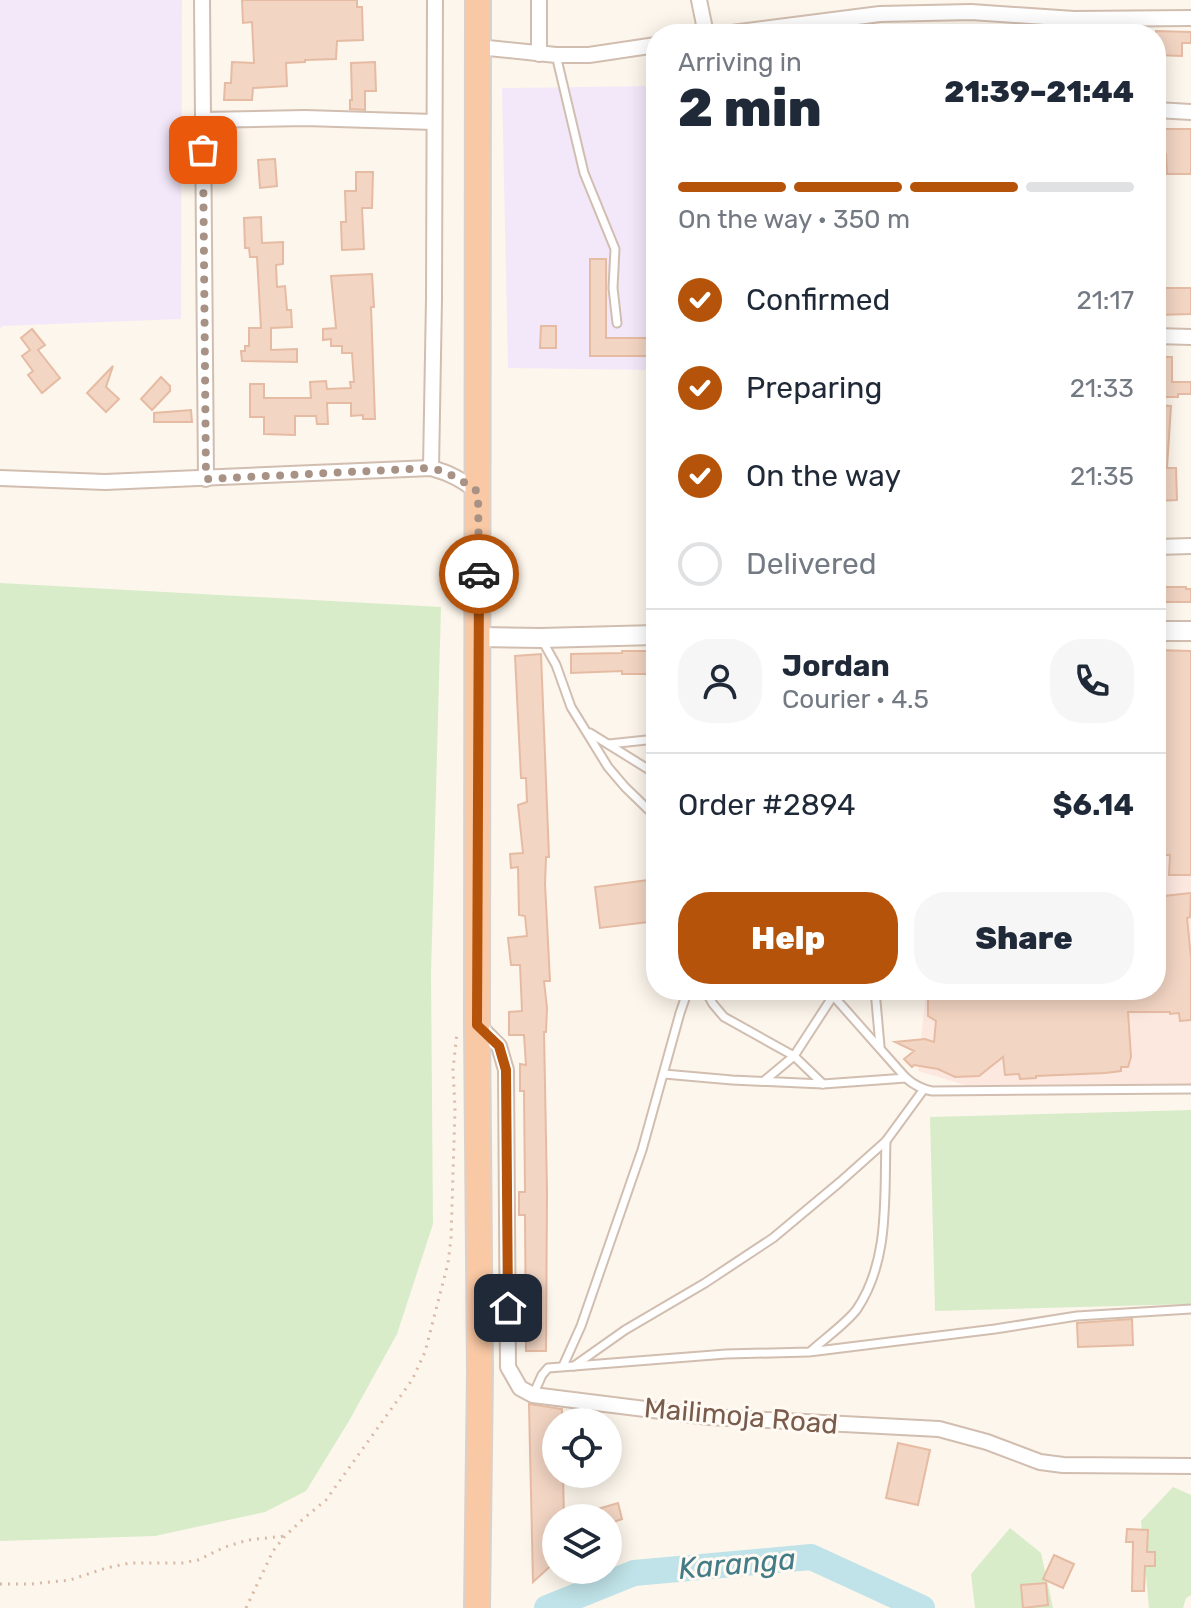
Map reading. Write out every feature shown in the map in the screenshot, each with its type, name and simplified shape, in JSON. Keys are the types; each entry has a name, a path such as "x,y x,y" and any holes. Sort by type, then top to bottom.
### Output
{"highway":[{"path":"477,1608 480,1371 468,1026 479,637 478,0"}],"street":[{"path":"202,0 206,479"},
{"path":"431,468 435,0"},
{"path":"539,0 539,54"},
{"path":"699,0 704,24"},
{"path":"837,24 880,14 971,6 1074,19 1191,18"},
{"path":"478,47 539,54 589,55 646,46"},
{"path":"1166,111 1191,112"},
{"path":"203,120 305,118 434,122"},
{"path":"1166,336 1191,337"},
{"path":"0,478 105,482 431,468 458,477 478,492"},
{"path":"1166,547 1191,546"},
{"path":"1166,631 1191,631"},
{"path":"479,637 646,635"},
{"path":"468,1026 499,1046 506,1070 508,1367 520,1388 533,1395"},
{"name":"Mailimoja Road","path":"533,1395 709,1417 939,1429 1051,1464 1191,1466"}],"lane":[{"path":"556,55 584,173 615,249 613,288 617,323"},
{"path":"541,638 556,665 571,707 608,767 646,808"},
{"path":"587,732 646,768"},
{"path":"609,744 646,740"},
{"path":"563,1366 581,1326 642,1150 685,1000"},
{"path":"711,1000 724,1017 794,1056 823,1084"},
{"path":"764,1081 794,1056 826,1000"},
{"path":"836,1000 906,1078 924,1089 1191,1089"},
{"path":"876,1000 881,1048"},
{"path":"664,1074 823,1084 906,1078"},
{"path":"574,1366 625,1330 773,1238 886,1141 924,1089"},
{"path":"809,1352 856,1311 878,1260 885,1222 886,1141"},
{"path":"533,1395 548,1368 563,1366 726,1354 809,1352 1077,1316 1191,1309"}],"path":[{"path":"246,1608 273,1551 285,1536 326,1500 412,1380 425,1352 448,1263 451,1239 455,1039 468,1026"},
{"path":"0,1584 70,1580 130,1563 182,1563 198,1560 248,1540 285,1536"}],"shaded area":[{"path":"0,0 182,0 181,319 2,326 0,329"},
{"path":"646,86 646,370 508,368 502,88"},
{"path":"1191,679 1191,1084 965,1085 918,1071 925,1000 1166,1000 1166,680"}],"green space":[{"path":"0,583 441,607 431,974 433,1224 397,1334 349,1421 306,1491 265,1512 155,1536 0,1541"},
{"path":"1191,1110 1191,1304 935,1311 930,1117"},
{"path":"1173,1487 1191,1495 1191,1595 1186,1598 1183,1608 1149,1608 1141,1521"},
{"path":"1010,1528 1041,1553 1053,1608 975,1608 971,1574"}],"building":[{"path":"242,0 357,0 357,7 362,7 363,40 337,41 336,59 286,63 287,86 253,88 252,100 224,100 225,83 231,83 232,62 254,63 252,22 243,23"},
{"path":"1166,31 1191,32 1191,43 1182,43 1182,56 1166,55"},
{"path":"375,62 376,91 365,91 365,110 350,109 351,63"},
{"path":"1166,129 1191,129 1191,174 1167,174"},
{"path":"275,159 277,186 260,188 258,160"},
{"path":"356,172 373,172 372,208 362,208 364,249 342,250 341,222 346,222 345,191 356,191"},
{"path":"261,217 262,243 283,242 283,264 276,265 277,287 285,286 287,310 291,310 292,327 271,328 271,350 297,349 297,362 242,361 241,351 249,346 249,328 261,328 257,257 250,257 249,248 245,248 244,218"},
{"path":"590,259 606,259 606,338 646,338 646,356 590,356"},
{"path":"372,274 375,419 363,419 363,415 351,416 351,403 327,403 328,424 317,424 316,416 295,416 295,435 264,434 264,417 250,417 250,384 264,384 264,398 311,398 310,382 326,381 327,389 351,388 350,382 354,382 352,353 342,353 342,346 331,346 331,339 323,340 323,329 336,328 331,276"},
{"path":"1166,288 1191,288 1191,314 1166,315"},
{"path":"541,326 556,326 556,348 540,348"},
{"path":"32,329 45,345 38,350 60,378 42,393 28,375 33,371 22,356 30,350 21,338"},
{"path":"1166,357 1172,357 1172,382 1191,382 1191,394 1178,394 1178,397 1166,397"},
{"path":"113,366 106,387 119,399 106,412 87,393"},
{"path":"161,377 170,386 170,391 152,410 141,399"},
{"path":"1166,406 1171,406 1167,468 1176,468 1177,500 1166,501"},
{"path":"191,410 192,422 154,422 154,413"},
{"path":"1166,587 1191,589 1191,602 1166,602"},
{"path":"1166,650 1191,651 1191,875 1169,875 1170,855 1166,855"},
{"path":"646,651 646,674 622,674 622,671 571,673 571,654"},
{"path":"541,654 549,857 546,857 545,884 550,981 544,981 547,1008 544,1032 546,1351 526,1351 525,1215 519,1215 519,1192 525,1192 524,1091 520,1091 520,1064 526,1065 524,1035 509,1035 509,1012 522,1011 520,965 511,965 508,938 527,936 525,916 519,915 518,867 511,868 510,854 523,853 518,805 527,802 526,778 521,778 515,656"},
{"path":"646,880 646,922 600,928 595,887"},
{"path":"1191,893 1190,917 1187,918 1191,958 1191,1020 1180,1021 1179,1013 1128,1012 1131,1057 1128,1067 1105,1073 1020,1079 1019,1074 1005,1075 1003,1057 979,1076 955,1077 938,1069 912,1067 904,1059 914,1051 895,1042 925,1039 934,1042 936,1021 928,1016 928,1000 1166,1000 1166,896"},
{"path":"1132,1319 1133,1345 1078,1347 1077,1323"},
{"path":"529,1404 555,1408 542,1408 542,1488 563,1488 564,1504 542,1504 542,1574 533,1582"},
{"path":"898,1443 930,1450 918,1505 886,1498"},
{"path":"1127,1529 1148,1530 1147,1552 1155,1552 1155,1566 1145,1566 1144,1591 1132,1591 1133,1542 1126,1542"},
{"path":"1054,1555 1074,1564 1063,1588 1043,1579"},
{"path":"1046,1583 1048,1605 1023,1608 1021,1585"}],"waterway":[{"name":"Karanga","path":"547,1608 634,1573 811,1557 922,1608"}],"way so far":[{"path":"203,150 206,479 431,468 447,472 478,492 479,574"}],"route":[{"path":"479,574 477,1025 499,1046 506,1070 508,1308"}]}
